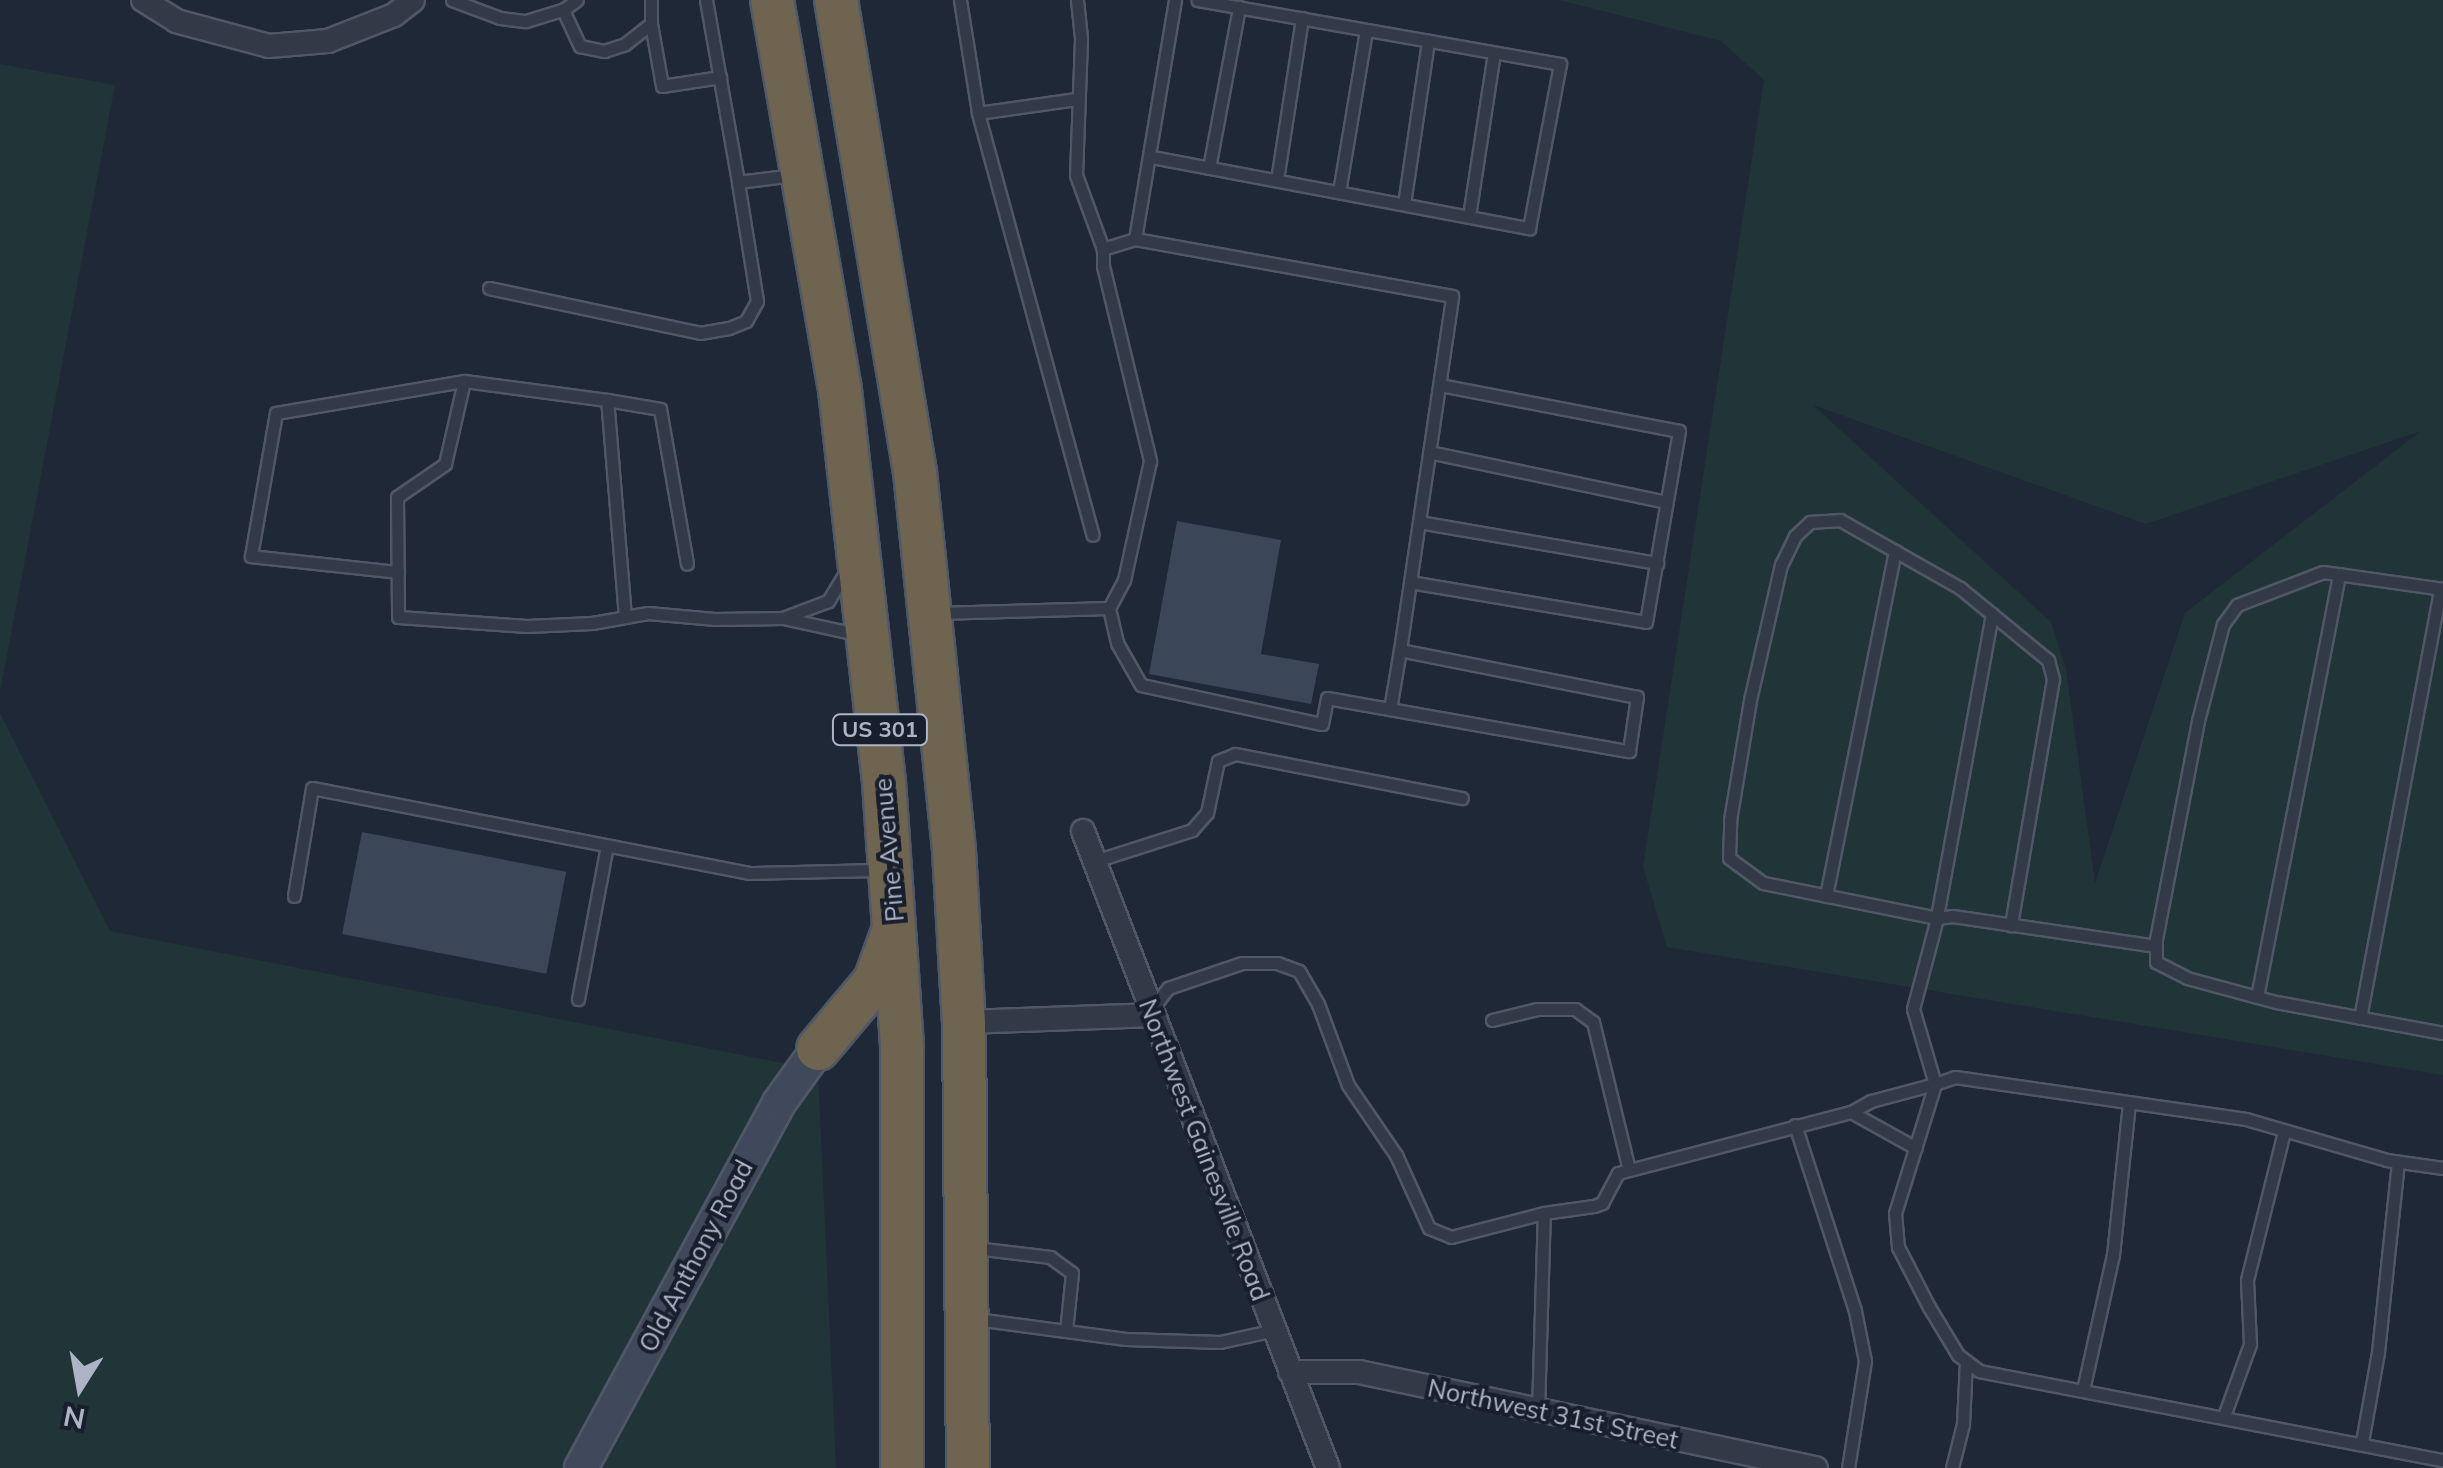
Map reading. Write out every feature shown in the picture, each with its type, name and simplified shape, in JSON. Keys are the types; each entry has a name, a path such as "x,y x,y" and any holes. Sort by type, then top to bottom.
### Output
{"highway":[{"name":"Pine Avenue","path":"772,0 820,276 871,639 896,924 902,1048 902,1468"},
{"name":"US 301","path":"836,0 897,350 933,613 964,1022 968,1468"},
{"path":"820,276 850,321 888,579 905,602 933,613"},
{"path":"871,639 904,642 920,667 930,818 939,840 954,851"},
{"path":"896,924 917,984 940,1012 964,1022"},
{"path":"818,1050 875,981 896,924"},
{"path":"818,1050 858,1032 877,1035 902,1048"}],"street":[{"path":"142,0 176,22 270,46 328,41 394,15 413,0"},
{"name":"Northwest Gainesville Road","path":"1083,831 1150,1015 1328,1468"},
{"path":"964,1022 1150,1015"},
{"name":"Old Anthony Road","path":"581,1468 779,1103 818,1050"},
{"name":"Northwest 31st Street","path":"1290,1372 1359,1372 1816,1468"}],"lane":[{"path":"452,0 500,18 526,21 563,10 577,0"},
{"path":"651,0 651,24 662,86 720,77"},
{"path":"488,288 700,333 730,328 746,320 757,301 706,0"},
{"path":"960,0 978,112 1093,535"},
{"path":"1078,0 1082,39 1076,98 1076,175 1104,249 1103,266 1150,460 1124,580 1109,608 1117,643 1141,685 1322,724 1328,698 1629,750 1638,698 1400,650"},
{"path":"1135,240 1152,157 1175,0"},
{"path":"1152,157 1529,228 1560,64 1198,0"},
{"path":"1210,168 1239,7"},
{"path":"563,10 580,46 604,52 625,44 651,24"},
{"path":"1277,180 1302,18"},
{"path":"1339,192 1366,30"},
{"path":"1404,204 1428,41"},
{"path":"1469,216 1494,53"},
{"path":"978,112 1076,98"},
{"path":"738,182 803,174"},
{"path":"1104,249 1135,240 1452,296 1390,709"},
{"path":"464,381 445,464 397,497 398,617 527,626 648,613 715,619 783,618 832,626 871,639"},
{"path":"398,572 250,556 276,413 464,381 660,409 687,564"},
{"path":"1410,582 1646,622 1678,431 1439,385"},
{"path":"607,400 624,617"},
{"path":"1429,452 1666,502"},
{"path":"2011,924 2052,679 2048,660 1960,588 1840,520 1810,522 1794,536 1781,565 1750,700 1730,820 1728,858 1762,883 1936,918 1953,916 2156,946"},
{"path":"1419,522 1657,563"},
{"path":"783,618 828,601 848,567 859,535"},
{"path":"1826,896 1895,552"},
{"path":"2360,1018 2442,589 2323,572 2236,606 2224,624 2198,722 2156,962 2187,978 2258,997 2360,1018 2443,1033"},
{"path":"2258,997 2339,574"},
{"path":"933,613 1109,608"},
{"path":"1992,614 1936,918 1913,1009 1935,1084 1895,1212 1898,1247 1948,1339 1966,1362 1979,1371 2443,1460"},
{"path":"1095,861 1192,830 1208,813 1218,762 1235,754 1462,798"},
{"path":"294,896 312,788 748,873 891,870"},
{"path":"578,999 607,846"},
{"path":"1150,1015 1162,991 1184,982 1242,963 1288,966 1308,985 1348,1085 1396,1154 1429,1228 1451,1237 1544,1212 1602,1203 1613,1177 1629,1170 1851,1112 1871,1101 1955,1077 2246,1119 2398,1162 2443,1168"},
{"path":"1492,1020 1537,1009 1576,1009 1593,1022 1629,1170"},
{"path":"2083,1390 2113,1254 2129,1104"},
{"path":"1851,1112 1916,1148"},
{"path":"1795,1125 1855,1311 1865,1361 1848,1468"},
{"path":"2224,1416 2250,1344 2247,1280 2284,1132"},
{"path":"2362,1442 2378,1352 2398,1162"},
{"path":"1538,1411 1544,1212"},
{"path":"968,1248 1050,1258 1072,1273 1066,1331"},
{"path":"969,1318 1126,1339 1220,1342 1274,1330"},
{"path":"1952,1468 1963,1424 1966,1362"}],"green space":[{"path":"1559,0 2443,0 2443,1075 1667,947 1643,867 1764,80 1721,41","holes":["1813,405 2146,524 2421,431 2185,613 2095,883 2066,669 2051,622"]},
{"path":"0,64 115,85 0,692"},
{"path":"0,713 110,931 793,1065 568,1468 0,1468"},
{"path":"818,1070 836,1468 594,1468 788,1110"}],"building":[{"path":"1177,521 1281,540 1261,654 1319,664 1311,704 1149,674"},
{"path":"362,832 566,872 546,974 342,934"}]}
